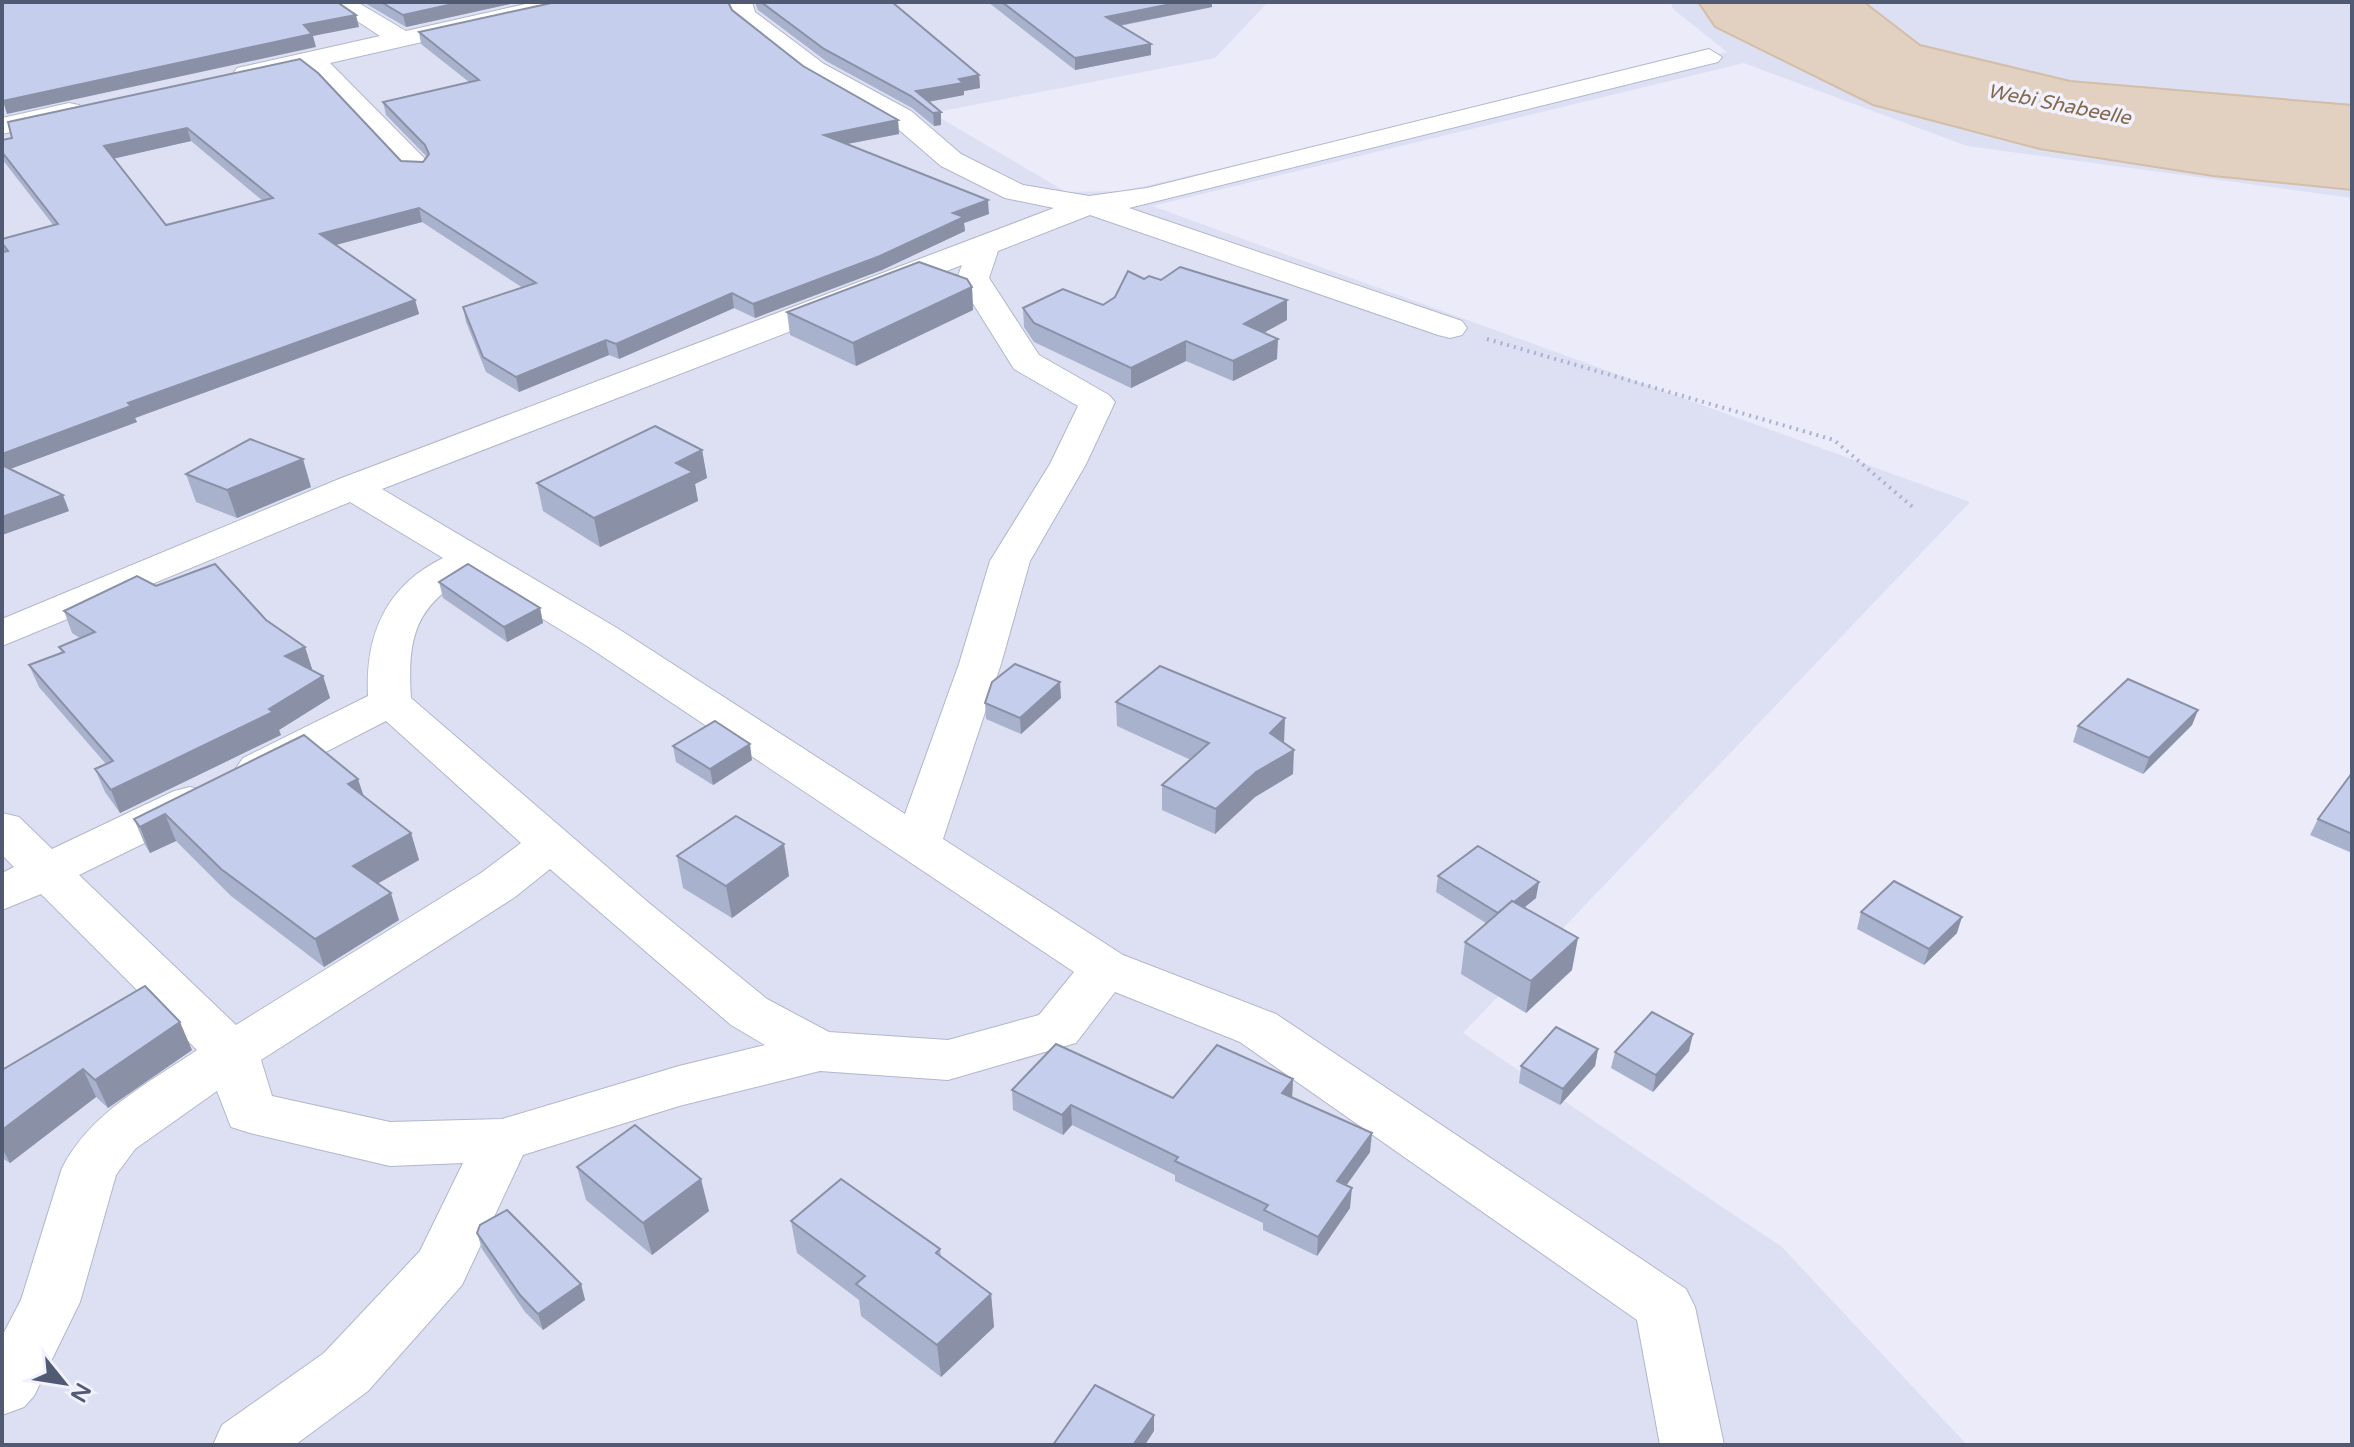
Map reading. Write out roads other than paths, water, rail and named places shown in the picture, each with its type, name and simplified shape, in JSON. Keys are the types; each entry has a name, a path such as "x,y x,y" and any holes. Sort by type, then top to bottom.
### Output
{"street":[{"path":"340,2 400,38"},
{"path":"218,80 567,2"},
{"path":"740,2 744,15 815,70 901,117 951,160 1015,192 1089,205 1450,328"},
{"path":"2,634 352,487 1089,205 1147,197 1709,57"},
{"path":"310,60 332,77 416,166"},
{"path":"2,126 95,106"},
{"path":"917,846 980,664 1010,561 1068,464 1097,402 1026,362 973,278 984,245"},
{"path":"352,487 602,637 1105,968 1258,1028 1665,1307 1692,1445"},
{"path":"471,560 447,570 410,601 391,630 386,664 390,702 749,1012 820,1051"},
{"path":"2,893 390,702"},
{"path":"2,828 232,1053 250,1112 390,1144 502,1140 679,1086 820,1051 948,1060 1057,1029 1105,968"},
{"path":"2,1388 12,1377 50,1302 90,1168 115,1134 232,1053 498,885 552,844"},
{"path":"245,1445 346,1372 441,1268 502,1140"}],"water":[{"name":"Webi Shabeelle","path":"1698,2 1864,2 1920,45 2070,81 2352,105 2352,190 2213,176 2040,149 1873,105 1715,27"}]}
